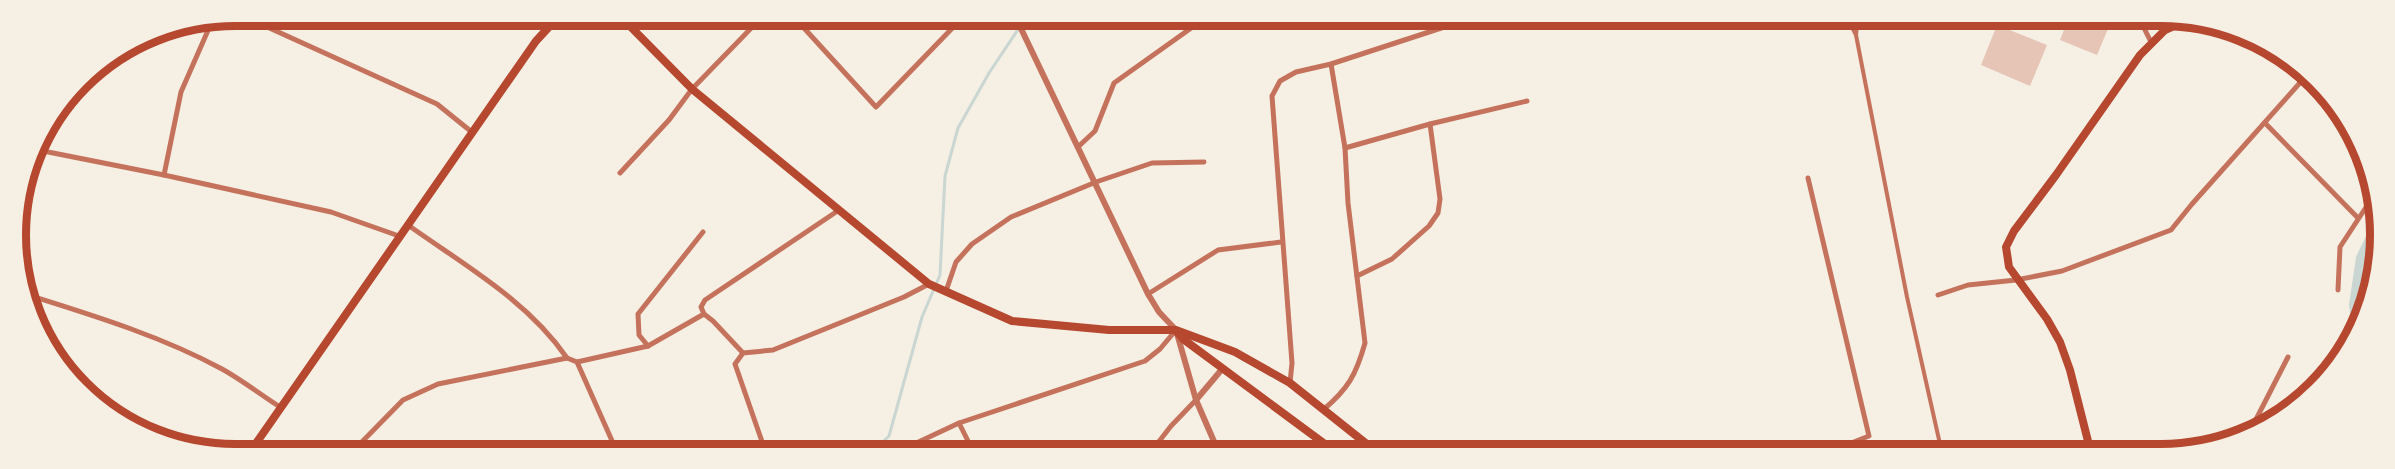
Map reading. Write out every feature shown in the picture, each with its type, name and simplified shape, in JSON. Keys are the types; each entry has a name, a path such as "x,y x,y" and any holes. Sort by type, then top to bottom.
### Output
{"main road":[{"path":"255,444 536,41 550,26"},
{"path":"630,26 692,89 929,284 1012,321 1109,330 1176,330 1235,352 1290,383 1366,443"},
{"path":"2088,443 2070,370 2060,342 2047,319 2016,280 2009,267 2006,255 2008,239 2151,42 2164,30 2172,26"},
{"path":"1176,330 1183,339 1323,443"}],"street":[{"path":"266,26 437,104 473,133"},
{"path":"620,173 669,120 692,89 753,26"},
{"path":"803,26 876,106 954,26"},
{"path":"1021,26 1148,294 1159,312 1176,330 1196,400 1215,443"},
{"path":"1079,146 1095,130 1114,83 1194,26"},
{"path":"1290,383 1292,363 1281,242 1272,96 1280,81 1296,72 1331,64 1447,26"},
{"path":"1852,26 1856,36 1907,297 1940,443"},
{"path":"1856,36 1857,26"},
{"path":"2145,26 2151,42"},
{"path":"164,175 181,92 210,27"},
{"path":"1323,410 1342,394 1361,362 1365,343 1348,202 1345,148 1331,64"},
{"path":"1938,296 1968,285 2016,280 2062,271 2171,230 2302,81"},
{"path":"1345,148 1430,124 1527,101"},
{"path":"2265,123 2358,218"},
{"path":"1357,276 1392,260 1429,226 1438,213 1440,199 1430,124"},
{"path":"43,151 331,212 399,236"},
{"path":"946,291 956,262 972,244 1011,217 1096,182 1152,163 1204,162"},
{"path":"1808,178 1869,436 1851,443"},
{"path":"2338,290 2340,247 2367,205"},
{"path":"838,210 705,300 701,307 704,314 743,352 773,350 904,297 929,284"},
{"path":"408,225 533,316 567,358 577,362 648,346 704,314"},
{"path":"648,346 639,335 638,314 703,232"},
{"path":"1148,294 1218,250 1281,242"},
{"path":"36,297 81,311 190,353 225,370 280,407"},
{"path":"915,444 959,423 1145,361 1160,349 1176,330"},
{"path":"743,352 735,364 763,444"},
{"path":"2256,420 2288,357"},
{"path":"360,444 403,400 438,384 567,358"},
{"path":"577,362 613,444"},
{"path":"1158,444 1223,368"},
{"path":"959,423 969,444"}],"building":[{"path":"1997,26 2047,45 2030,86 1981,65"},
{"path":"2065,26 2109,26 2097,55 2060,40"}],"waterway":[{"path":"881,444 889,436 922,317 940,275 945,176 958,128 989,73 1020,26"},
{"path":"2355,310 2361,258 2369,241"}]}
